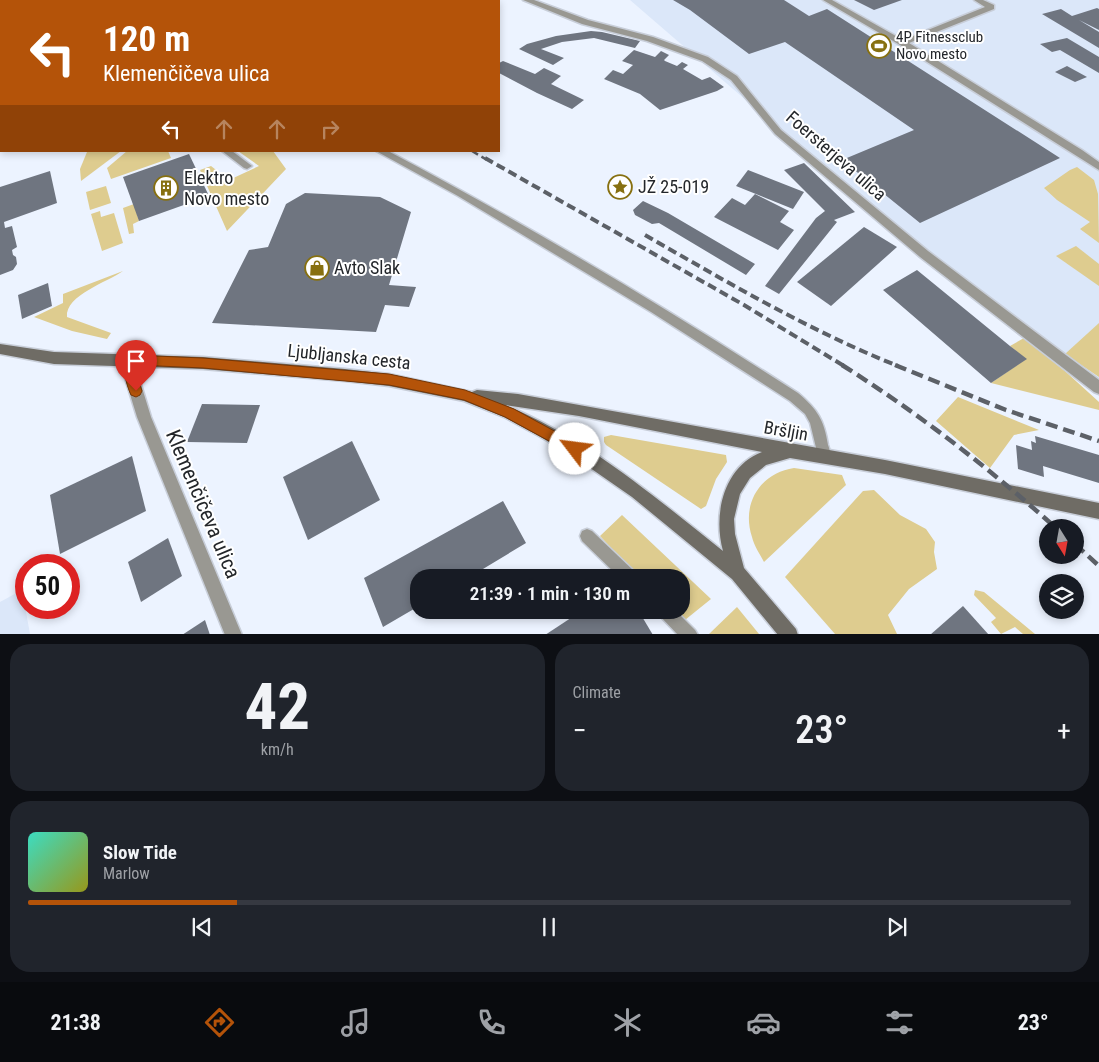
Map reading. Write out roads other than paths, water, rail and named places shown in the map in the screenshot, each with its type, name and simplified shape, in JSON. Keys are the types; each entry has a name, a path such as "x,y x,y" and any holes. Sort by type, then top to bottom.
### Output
{"main road":[{"name":"Ljubljanska cesta","path":"0,349 54,358 203,363 345,375 389,380 465,395 509,413 575,449 637,492 738,573 790,634"},
{"name":"Bršljin","path":"465,395 518,400 579,410 824,456 1099,511"},
{"path":"738,573 730,549 726,526 727,510 735,489 745,472 759,461 790,451"}],"street":[{"name":"Foersterjeva ulica","path":"527,0 585,22 650,39 705,59 734,78 778,132 924,254 1099,388"},
{"name":"Klemenčičeva ulica","path":"131,360 132,378 144,417 234,634"}],"lane":[{"path":"827,0 903,43 1099,167"},
{"path":"903,43 991,7 978,0"},
{"path":"227,152 247,166"},
{"path":"382,152 461,194 655,309 794,397 809,410 815,420 819,428 824,456"},
{"path":"587,536 622,569"},
{"path":"674,619 690,634"}],"railway":[{"path":"474,152 487,160"},
{"path":"485,158 744,305 844,366"},
{"path":"645,235 801,322 898,366"},
{"path":"842,365 898,402 952,442 1046,519"},
{"path":"895,365 1006,410 1099,441"},
{"path":"1084,552 1099,566"}],"place":[{"name":"4P Fitnessclub Novo mesto","path":"879,46"},
{"name":"JŽ 25-019","path":"620,187"},
{"name":"Elektro Novo mesto","path":"166,188"},
{"name":"Avto Slak","path":"317,268"}]}
